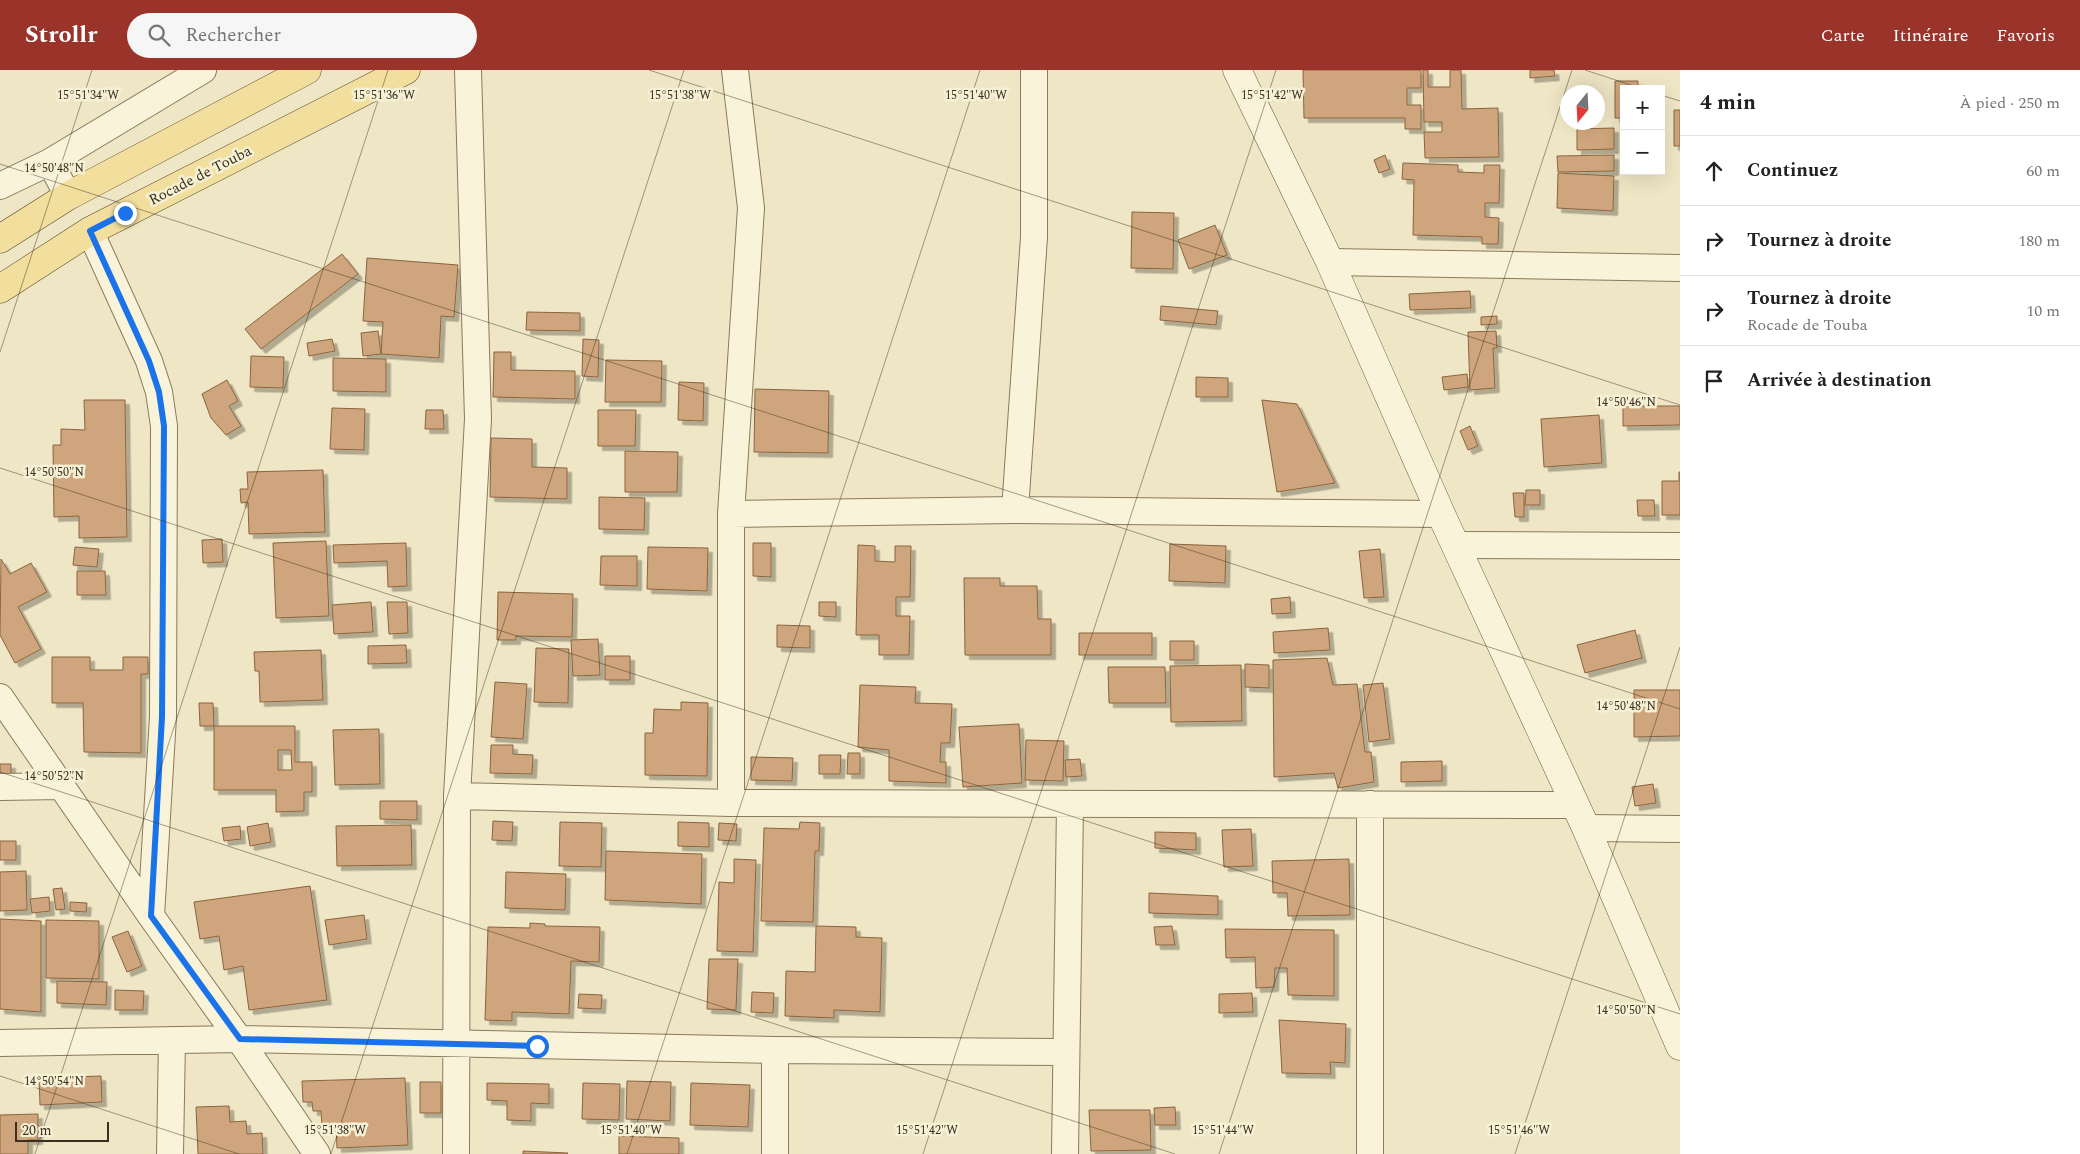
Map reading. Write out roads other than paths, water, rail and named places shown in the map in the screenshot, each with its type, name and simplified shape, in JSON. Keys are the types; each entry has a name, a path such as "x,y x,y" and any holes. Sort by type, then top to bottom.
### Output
{"main road":[{"path":"0,239 68,196 307,70"},
{"name":"Rocade de Touba","path":"0,289 90,231 406,70"},
{"path":"1237,70 1330,262 1441,514 1580,816 1680,1046"}],"street":[{"path":"0,186 50,162 203,70"},
{"path":"456,1154 456,796 478,419 468,70"},
{"path":"731,803 731,514 751,208 734,70"},
{"path":"1015,510 1034,237 1034,70"},
{"path":"50,162 68,196"},
{"path":"90,231 149,361 159,392 164,426 162,717 151,916"},
{"path":"1330,262 1680,268"},
{"path":"731,514 1015,510 1441,514"},
{"path":"1456,545 1680,546"},
{"path":"0,697 151,916 240,1039 317,1154"},
{"path":"0,787 62,786"},
{"path":"456,796 731,803 1370,804 1580,816 1680,829"},
{"path":"1065,1154 1070,804"},
{"path":"1370,804 1370,1154"},
{"path":"0,1044 240,1039 457,1045 1066,1052"},
{"path":"170,1154 172,1040"},
{"path":"775,1050 775,1154"}]}
